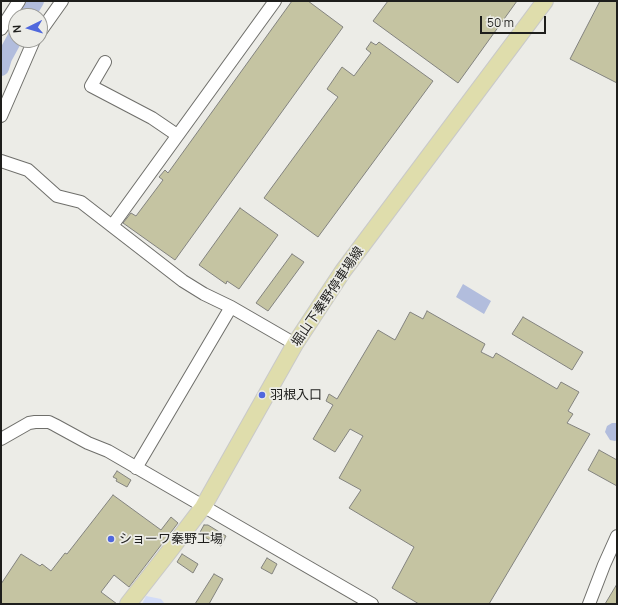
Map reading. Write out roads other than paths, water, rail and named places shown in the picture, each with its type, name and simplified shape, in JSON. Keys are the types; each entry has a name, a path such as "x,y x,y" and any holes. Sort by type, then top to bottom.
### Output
{"main road":[{"name":"堀山下秦野停車場線","path":"128,604 203,506 295,344 343,271 544,1"}],"street":[{"path":"1,29 19,1"},
{"path":"48,21 62,1"},
{"path":"112,226 271,3"},
{"path":"1,116 30,48"},
{"path":"105,62 91,86 152,118 177,135"},
{"path":"1,161 28,170 57,196 81,202 183,280 204,294 231,307 295,344"},
{"path":"136,468 231,307"},
{"path":"1,439 29,423 42,421 55,425 88,443 108,451 372,604"},
{"path":"589,604 617,536"}],"waterway":[{"path":"32,8 36,1"},
{"path":"1,68 9,48"}],"place":[{"name":"羽根入口","path":"262,395"},
{"name":"ショーワ秦野工場","path":"111,539"}]}
